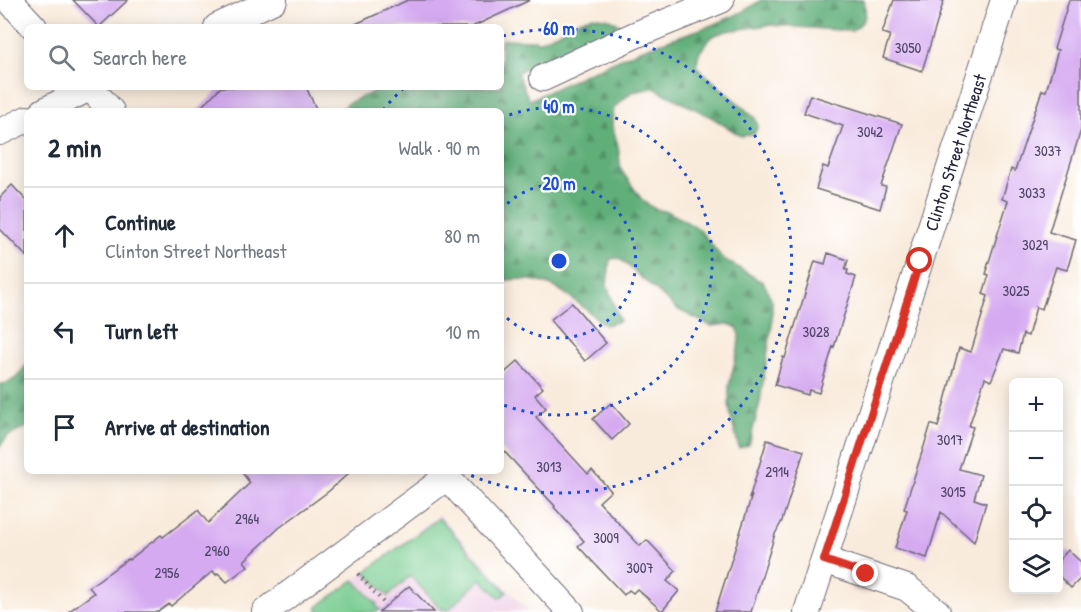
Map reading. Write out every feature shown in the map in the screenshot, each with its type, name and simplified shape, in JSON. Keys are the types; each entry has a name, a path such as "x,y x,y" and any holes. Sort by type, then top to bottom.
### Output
{"street":[{"path":"9,0 31,24"},
{"path":"223,24 274,0"},
{"path":"543,78 635,35 721,0"},
{"name":"Clinton Street Northeast","path":"807,612 1004,0"},
{"path":"50,108 84,90"},
{"path":"93,90 108,108"},
{"path":"0,132 24,120"},
{"path":"265,612 444,474 571,612"},
{"path":"824,560 907,588 937,612"}],"path":[{"path":"357,573 383,602"}],"shaded area":[{"path":"439,515 529,612 313,612"}],"green space":[{"path":"761,0 863,0 865,14 860,25 852,31 769,25 727,31 712,36 699,53 696,66 755,118 758,126 754,134 741,136 713,118 654,88 632,92 614,108 612,125 621,170 642,200 655,209 669,212 699,229 722,258 764,283 772,301 772,324 760,402 749,445 739,448 729,403 730,381 739,343 738,328 728,324 711,326 677,309 619,258 610,259 607,285 620,321 605,325 560,290 536,281 506,280 504,277 504,108 343,108 346,104 377,90 504,90 504,39 536,40 537,42 561,31 570,24 593,16 610,19 626,28 587,47 517,72 529,100 638,51 701,29 747,9"},
{"path":"24,368 24,428 8,436 0,446 0,384 5,384 19,375"},
{"path":"439,518 507,592 500,598 481,579 447,611 444,608 442,610 410,576 388,596 365,572"},
{"path":"354,580 377,604 376,606 380,609 377,612 320,612 316,608"}],"building":[{"path":"73,0 128,0 102,24 96,24"},
{"path":"408,0 530,0 478,24 356,24"},
{"path":"894,0 944,0 922,71 883,58 890,35 882,33"},
{"path":"1069,0 1081,0 1081,130 1049,232 1076,240 1067,270 1056,267 1042,309 1036,307 1028,336 1023,334 1018,353 1004,349 991,381 985,378 969,426 973,427 959,469 981,475 974,499 986,503 974,542 941,512 927,558 895,548 907,510 904,509 931,424 938,427 959,348 971,352 988,296 983,294 989,275 986,274 987,268 1008,201 1002,199 1011,169 1015,171 1042,90 1046,91 1058,50 1054,49"},
{"path":"218,90 307,90 316,108 200,108"},
{"path":"810,95 902,124 881,186 886,187 880,209 816,189 823,166 828,168 843,126 804,113"},
{"path":"12,185 24,198 24,254 0,229 0,197"},
{"path":"828,253 848,260 845,270 848,270 847,274 856,277 819,393 809,390 808,395 775,385 815,261 825,264"},
{"path":"572,303 606,343 585,361 550,320"},
{"path":"518,361 543,388 535,395 546,408 536,417 588,474 592,470 611,491 599,502 640,546 647,540 676,571 667,581 679,591 662,611 637,589 633,593 629,590 624,595 578,546 584,541 555,506 504,451 504,373"},
{"path":"611,403 629,424 612,440 593,419"},
{"path":"767,440 804,451 751,612 715,612 752,495 749,499"},
{"path":"243,474 348,474 329,491 279,528 244,561 248,566 227,582 213,571 171,606 169,604 158,612 68,612 94,593 89,587 161,535 163,537 198,510 208,523 250,483"},
{"path":"1068,550 1081,562 1081,578 1071,588 1063,580 1063,556"},
{"path":"409,586 434,612 379,612"}],"route":[{"path":"866,574 824,560 920,261"}]}
